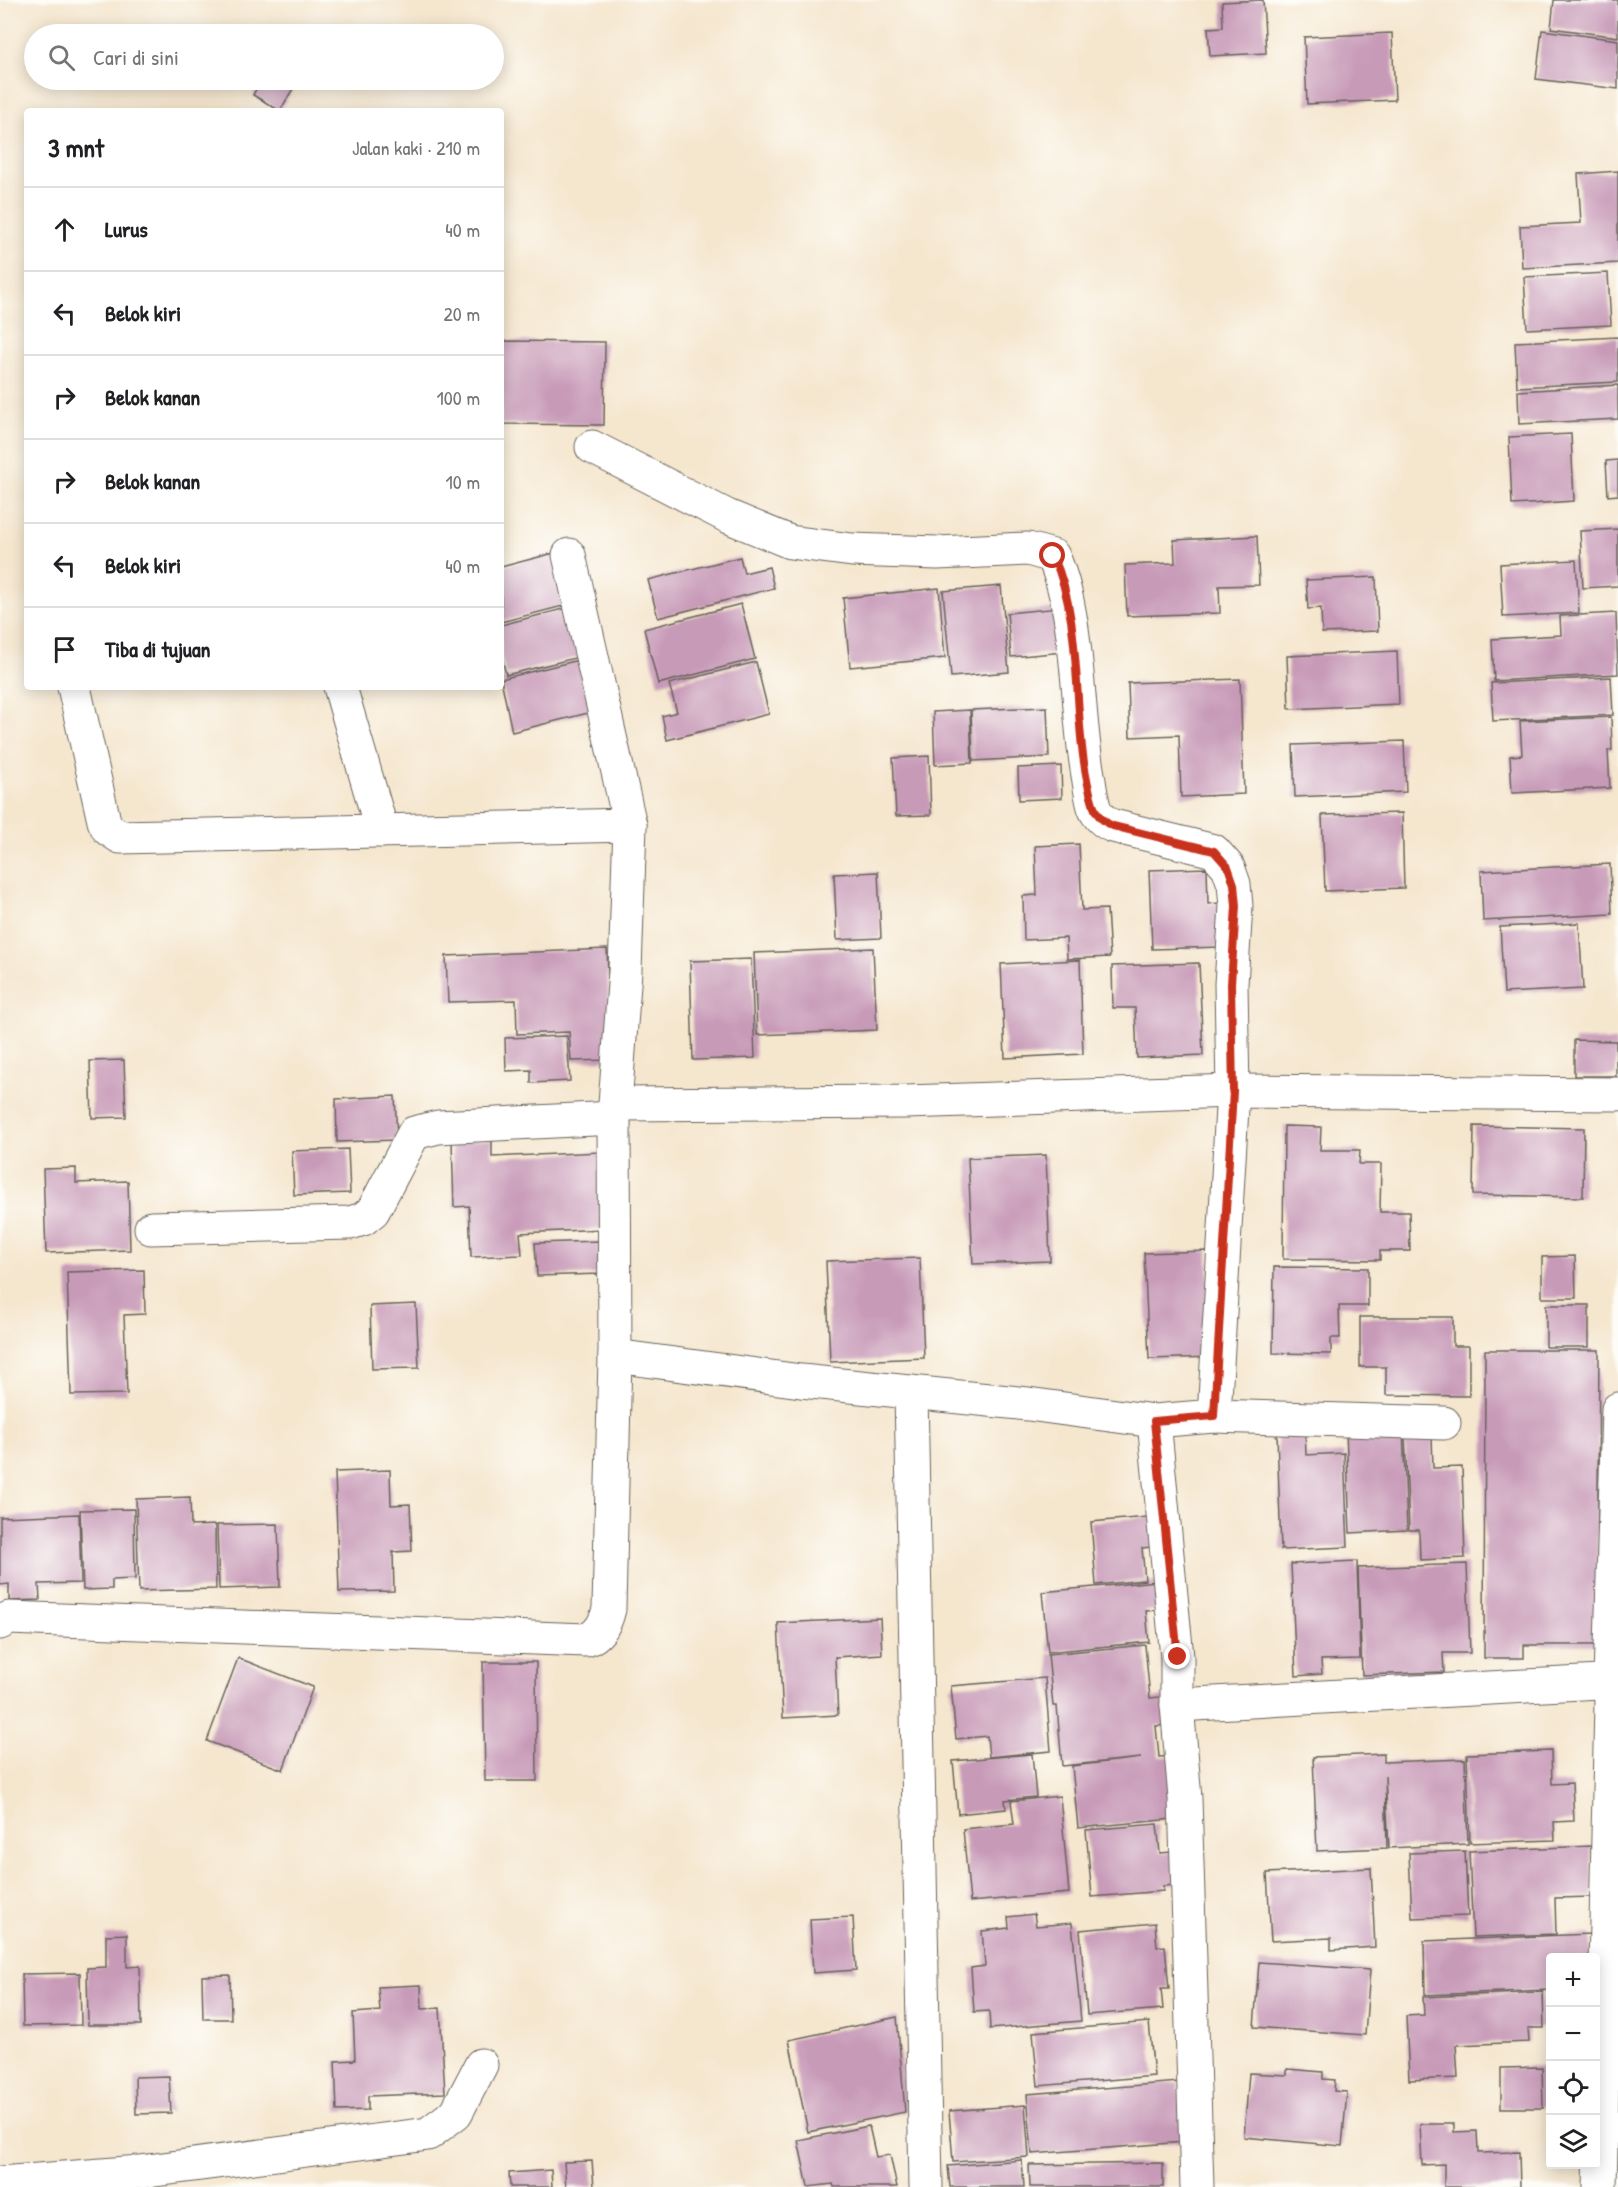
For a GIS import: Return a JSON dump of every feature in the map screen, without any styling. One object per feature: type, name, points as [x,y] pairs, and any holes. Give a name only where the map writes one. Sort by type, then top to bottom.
[{"type":"street","points":[[592,447],[727,516],[790,542],[852,550],[938,553],[1028,549],[1053,556],[1059,569],[1069,615],[1083,749],[1094,809],[1106,823],[1113,826],[1214,851],[1228,867],[1231,875],[1236,906],[1231,984],[1233,1091],[1214,1416]]},
{"type":"street","points":[[0,1623],[9,1618],[591,1638],[606,1622],[609,1609],[615,1356],[615,1111],[625,971],[630,825],[569,555]]},
{"type":"street","points":[[75,690],[104,822],[108,829],[120,837],[630,825]]},
{"type":"street","points":[[341,690],[382,831]]},
{"type":"street","points":[[151,1228],[350,1223],[363,1219],[373,1211],[414,1133],[438,1127],[615,1111],[1233,1091],[1618,1094]]},
{"type":"street","points":[[615,1356],[801,1382],[911,1392],[1154,1421],[1214,1416],[1444,1424]]},
{"type":"street","points":[[911,1392],[926,2187]]},
{"type":"street","points":[[1600,2187],[1613,1856],[1618,1409]]},
{"type":"street","points":[[1154,1421],[1178,1657],[1177,1704],[1185,1798],[1197,2187]]},
{"type":"street","points":[[1177,1704],[1614,1681]]},
{"type":"street","points":[[0,2183],[140,2172],[428,2134],[456,2113],[482,2065]]},
{"type":"building","points":[[1263,0],[1266,53],[1210,56],[1208,28],[1223,27],[1222,2]]},
{"type":"building","points":[[1554,0],[1618,0],[1618,37],[1551,28]]},
{"type":"building","points":[[1542,30],[1618,40],[1618,89],[1536,79]]},
{"type":"building","points":[[1392,33],[1395,100],[1307,104],[1304,37]]},
{"type":"building","points":[[256,90],[292,90],[282,108],[275,108],[253,95]]},
{"type":"building","points":[[1618,171],[1618,263],[1522,268],[1520,226],[1581,223],[1578,174]]},
{"type":"building","points":[[1608,273],[1611,325],[1527,329],[1524,277]]},
{"type":"building","points":[[1618,337],[1618,382],[1517,387],[1515,342]]},
{"type":"building","points":[[504,341],[605,342],[604,425],[504,424]]},
{"type":"building","points":[[1618,385],[1618,419],[1519,424],[1518,391]]},
{"type":"building","points":[[1571,434],[1574,501],[1512,505],[1509,437]]},
{"type":"building","points":[[1618,460],[1618,495],[1608,496],[1606,461]]},
{"type":"building","points":[[1618,529],[1618,586],[1583,588],[1580,531]]},
{"type":"building","points":[[1257,536],[1259,585],[1219,586],[1220,613],[1127,616],[1125,565],[1175,563],[1174,540]]},
{"type":"building","points":[[554,553],[567,605],[504,621],[504,566]]},
{"type":"building","points":[[740,557],[744,573],[769,567],[774,588],[658,618],[648,580]]},
{"type":"building","points":[[1576,560],[1579,613],[1503,617],[1500,564]]},
{"type":"building","points":[[1376,577],[1378,631],[1322,633],[1321,608],[1308,609],[1306,580]]},
{"type":"building","points":[[1001,586],[1009,672],[951,677],[943,591]]},
{"type":"building","points":[[939,588],[945,658],[850,667],[843,598]]},
{"type":"building","points":[[741,604],[755,659],[658,684],[644,629]]},
{"type":"building","points":[[567,608],[579,657],[506,675],[504,624]]},
{"type":"building","points":[[1060,608],[1063,652],[1011,657],[1007,613]]},
{"type":"building","points":[[1616,613],[1618,674],[1494,681],[1492,639],[1561,635],[1560,616]]},
{"type":"building","points":[[1397,651],[1399,704],[1289,709],[1287,656]]},
{"type":"building","points":[[587,658],[600,710],[512,732],[503,690],[504,678]]},
{"type":"building","points":[[756,662],[769,714],[667,740],[662,716],[677,712],[669,684]]},
{"type":"building","points":[[1611,677],[1613,715],[1493,721],[1491,683]]},
{"type":"building","points":[[1240,679],[1244,794],[1181,797],[1179,735],[1130,737],[1128,683]]},
{"type":"building","points":[[1047,707],[1049,757],[973,761],[971,710]]},
{"type":"building","points":[[970,710],[972,763],[935,765],[933,712]]},
{"type":"building","points":[[1611,717],[1612,750],[1608,750],[1610,788],[1512,793],[1510,756],[1522,755],[1520,721]]},
{"type":"building","points":[[1404,741],[1406,792],[1295,797],[1293,745]]},
{"type":"building","points":[[929,756],[931,815],[896,816],[893,758]]},
{"type":"building","points":[[1061,766],[1062,798],[1019,800],[1018,768]]},
{"type":"building","points":[[1402,813],[1404,888],[1325,891],[1322,815]]},
{"type":"building","points":[[1079,844],[1082,910],[1107,909],[1110,957],[1067,959],[1066,938],[1024,940],[1023,896],[1037,895],[1035,846]]},
{"type":"building","points":[[1610,864],[1612,914],[1483,921],[1481,871]]},
{"type":"building","points":[[1207,868],[1208,904],[1220,903],[1222,947],[1152,949],[1149,870]]},
{"type":"building","points":[[878,872],[881,938],[837,940],[834,874]]},
{"type":"building","points":[[1579,923],[1583,989],[1504,993],[1500,927]]},
{"type":"building","points":[[873,948],[877,1030],[757,1035],[754,953]]},
{"type":"building","points":[[607,949],[611,1060],[571,1061],[569,1032],[517,1034],[516,1000],[448,1002],[446,956]]},
{"type":"building","points":[[751,959],[755,1058],[693,1060],[690,961]]},
{"type":"building","points":[[1080,960],[1083,1054],[1005,1058],[1001,964]]},
{"type":"building","points":[[1199,963],[1203,1055],[1137,1058],[1135,1008],[1113,1008],[1112,966]]},
{"type":"building","points":[[567,1036],[570,1081],[531,1083],[531,1070],[506,1071],[505,1038]]},
{"type":"building","points":[[1574,1040],[1616,1041],[1616,1076],[1574,1076]]},
{"type":"building","points":[[124,1060],[126,1117],[92,1118],[90,1061]]},
{"type":"building","points":[[395,1096],[397,1140],[337,1142],[336,1099]]},
{"type":"building","points":[[1284,1126],[1321,1127],[1320,1150],[1360,1150],[1359,1164],[1381,1164],[1380,1212],[1409,1212],[1410,1251],[1380,1251],[1380,1260],[1283,1259]]},
{"type":"building","points":[[1474,1126],[1584,1128],[1583,1197],[1473,1195]]},
{"type":"building","points":[[492,1140],[492,1157],[601,1152],[604,1229],[520,1233],[522,1255],[471,1257],[469,1206],[454,1207],[452,1141]]},
{"type":"building","points":[[348,1149],[350,1193],[294,1195],[292,1151]]},
{"type":"building","points":[[1046,1155],[1050,1261],[973,1264],[968,1158]]},
{"type":"building","points":[[76,1168],[76,1183],[128,1181],[130,1250],[46,1253],[43,1169]]},
{"type":"building","points":[[599,1241],[600,1274],[537,1276],[535,1243]]},
{"type":"building","points":[[1208,1251],[1212,1357],[1149,1359],[1144,1253]]},
{"type":"building","points":[[1575,1256],[1576,1298],[1542,1298],[1542,1257]]},
{"type":"building","points":[[920,1258],[924,1358],[830,1362],[826,1261]]},
{"type":"building","points":[[1274,1267],[1368,1268],[1368,1306],[1339,1306],[1340,1338],[1331,1338],[1331,1354],[1273,1353]]},
{"type":"building","points":[[144,1270],[145,1314],[124,1315],[127,1394],[71,1395],[67,1272]]},
{"type":"building","points":[[416,1304],[419,1368],[372,1369],[370,1306]]},
{"type":"building","points":[[1546,1305],[1589,1305],[1589,1347],[1546,1347]]},
{"type":"building","points":[[1360,1317],[1453,1317],[1453,1346],[1469,1346],[1469,1396],[1386,1395],[1386,1367],[1360,1367]]},
{"type":"building","points":[[1485,1350],[1599,1350],[1597,1645],[1524,1645],[1524,1658],[1484,1658]]},
{"type":"building","points":[[1403,1428],[1407,1530],[1350,1533],[1346,1430]]},
{"type":"building","points":[[1305,1432],[1306,1455],[1344,1453],[1348,1547],[1281,1550],[1277,1434]]},
{"type":"building","points":[[1432,1435],[1433,1468],[1462,1467],[1465,1558],[1420,1560],[1419,1530],[1409,1530],[1405,1436]]},
{"type":"building","points":[[390,1470],[391,1505],[410,1504],[412,1551],[393,1552],[394,1591],[339,1592],[335,1472]]},
{"type":"building","points":[[190,1497],[191,1526],[215,1525],[216,1589],[139,1591],[136,1499]]},
{"type":"building","points":[[134,1509],[135,1579],[112,1580],[112,1589],[83,1590],[80,1510]]},
{"type":"building","points":[[79,1514],[81,1583],[39,1584],[40,1600],[9,1601],[9,1584],[0,1585],[0,1517]]},
{"type":"building","points":[[1159,1516],[1161,1546],[1142,1548],[1145,1580],[1096,1585],[1091,1522]]},
{"type":"building","points":[[278,1524],[280,1587],[219,1589],[217,1525]]},
{"type":"building","points":[[1357,1561],[1360,1659],[1321,1660],[1322,1674],[1296,1676],[1291,1564]]},
{"type":"building","points":[[1467,1564],[1470,1653],[1443,1653],[1444,1672],[1362,1675],[1358,1568]]},
{"type":"building","points":[[1167,1580],[1170,1609],[1146,1611],[1149,1642],[1048,1652],[1042,1592]]},
{"type":"building","points":[[880,1618],[882,1654],[835,1657],[838,1715],[783,1718],[778,1623]]},
{"type":"building","points":[[1145,1645],[1150,1698],[1171,1696],[1174,1725],[1156,1726],[1159,1757],[1178,1756],[1184,1818],[1078,1828],[1072,1766],[1141,1758],[1062,1766],[1057,1706],[1053,1706],[1048,1654]]},
{"type":"building","points":[[238,1658],[313,1687],[283,1770],[207,1741]]},
{"type":"building","points":[[483,1662],[536,1662],[537,1781],[485,1781]]},
{"type":"building","points":[[1045,1678],[1051,1751],[989,1757],[987,1736],[956,1739],[951,1686]]},
{"type":"building","points":[[1551,1751],[1552,1784],[1572,1783],[1574,1821],[1554,1822],[1555,1840],[1470,1843],[1467,1754]]},
{"type":"building","points":[[1032,1754],[1036,1797],[1005,1800],[1006,1809],[958,1814],[953,1761]]},
{"type":"building","points":[[1384,1754],[1384,1762],[1465,1759],[1468,1844],[1389,1848],[1385,1776],[1387,1848],[1317,1851],[1313,1757]]},
{"type":"building","points":[[1060,1796],[1069,1893],[970,1902],[963,1829],[1014,1824],[1011,1801]]},
{"type":"building","points":[[1157,1824],[1160,1853],[1184,1851],[1187,1884],[1163,1886],[1163,1891],[1092,1897],[1086,1830]]},
{"type":"building","points":[[1591,1846],[1592,1897],[1555,1898],[1556,1934],[1473,1937],[1469,1851]]},
{"type":"building","points":[[1465,1851],[1468,1916],[1412,1918],[1409,1853]]},
{"type":"building","points":[[1371,1868],[1375,1947],[1331,1950],[1331,1938],[1271,1941],[1267,1873]]},
{"type":"building","points":[[1034,1914],[1036,1926],[1072,1923],[1081,2021],[990,2029],[989,2011],[974,2012],[971,1968],[985,1966],[982,1931],[1009,1928],[1008,1917]]},
{"type":"building","points":[[853,1917],[856,1970],[813,1973],[810,1919]]},
{"type":"building","points":[[1155,1923],[1157,1947],[1165,1946],[1169,1989],[1161,1989],[1163,2009],[1087,2015],[1080,1930]]},
{"type":"building","points":[[127,1934],[127,1967],[140,1966],[141,2025],[88,2025],[87,1968],[106,1967],[106,1935]]},
{"type":"building","points":[[1591,1934],[1591,1953],[1546,1953],[1546,1990],[1425,1995],[1424,1941]]},
{"type":"building","points":[[1259,1962],[1370,1970],[1365,2035],[1254,2027]]},
{"type":"building","points":[[80,1973],[81,2025],[23,2026],[22,1974]]},
{"type":"building","points":[[230,1975],[231,2019],[203,2019],[202,1976]]},
{"type":"building","points":[[421,1985],[422,2009],[440,2008],[445,2093],[368,2096],[368,2110],[337,2111],[335,2061],[355,2060],[353,2013],[380,2011],[378,1987]]},
{"type":"building","points":[[1543,1992],[1544,2028],[1528,2028],[1529,2042],[1456,2045],[1458,2078],[1409,2080],[1406,2016],[1424,2015],[1423,1997]]},
{"type":"building","points":[[897,2017],[905,2112],[808,2132],[789,2040]]},
{"type":"building","points":[[1149,2022],[1154,2076],[1038,2086],[1033,2032]]},
{"type":"building","points":[[1542,2067],[1543,2108],[1501,2108],[1501,2068]]},
{"type":"building","points":[[1287,2069],[1323,2072],[1323,2079],[1335,2080],[1334,2091],[1347,2092],[1342,2146],[1244,2137],[1249,2073],[1287,2075]]},
{"type":"building","points":[[169,2076],[171,2113],[136,2114],[135,2077]]},
{"type":"building","points":[[1179,2082],[1184,2142],[1032,2154],[1027,2094]]},
{"type":"building","points":[[1025,2105],[1029,2157],[953,2162],[949,2111]]},
{"type":"building","points":[[1420,2124],[1454,2124],[1454,2132],[1477,2131],[1478,2153],[1519,2152],[1520,2187],[1444,2187],[1444,2164],[1422,2165]]},
{"type":"building","points":[[869,2126],[876,2157],[890,2155],[897,2187],[834,2187],[833,2184],[808,2187],[798,2140]]},
{"type":"building","points":[[1022,2160],[1024,2187],[950,2187],[948,2166]]},
{"type":"building","points":[[592,2161],[594,2187],[566,2187],[564,2162]]},
{"type":"building","points":[[1163,2163],[1163,2187],[1030,2187],[1029,2165]]},
{"type":"building","points":[[551,2170],[552,2187],[510,2187],[509,2173]]},
{"type":"route","points":[[1053,556],[1059,569],[1069,615],[1083,749],[1094,809],[1106,823],[1113,826],[1214,851],[1228,867],[1234,884],[1236,906],[1231,984],[1233,1091],[1214,1416],[1154,1421],[1178,1657]]}]
